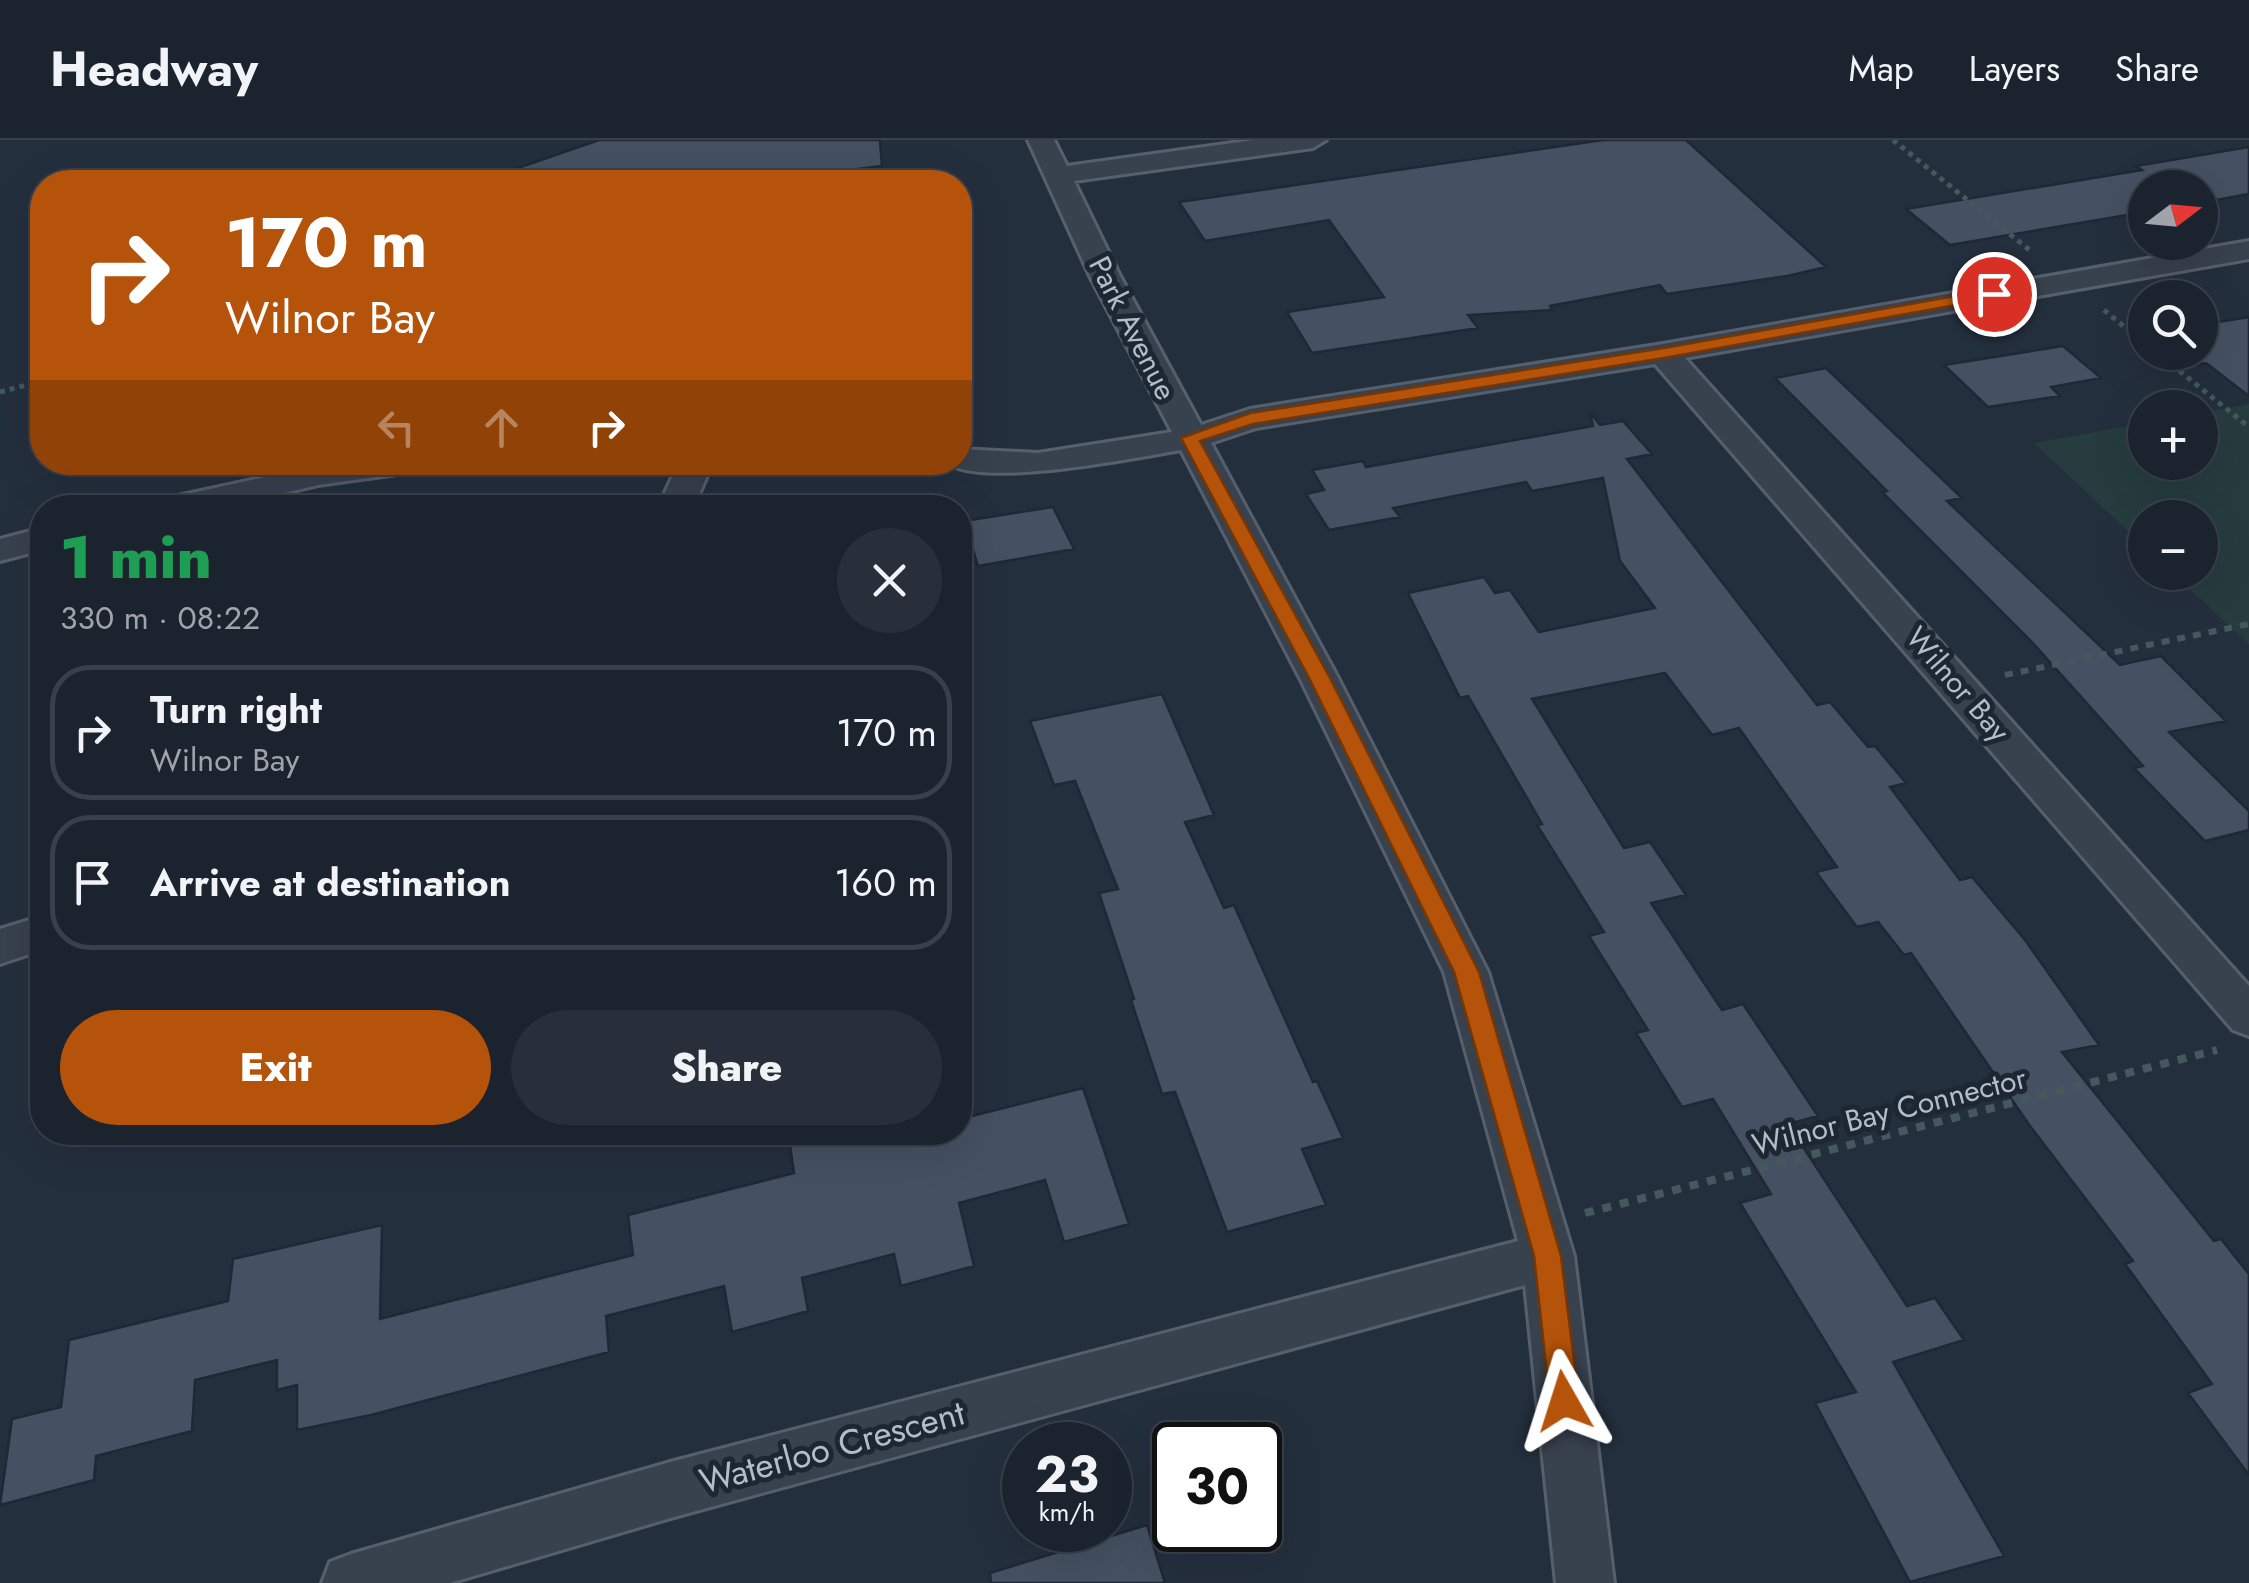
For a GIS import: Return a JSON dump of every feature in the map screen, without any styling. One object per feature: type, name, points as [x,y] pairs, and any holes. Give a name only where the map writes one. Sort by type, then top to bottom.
[{"type":"street","points":[[1049,158],[1312,140]]},
{"type":"street","name":"Park Avenue","points":[[1049,158],[1190,438],[1319,678],[1466,972],[1544,1240],[1585,1583]]},
{"type":"street","points":[[972,460],[1038,463],[1190,438],[1250,419],[1664,353],[2249,250]]},
{"type":"street","name":"Wilnor Bay","points":[[1664,353],[1959,685],[2239,1032]]},
{"type":"street","points":[[232,495],[325,475]]},
{"type":"street","points":[[0,550],[30,541]]},
{"type":"street","points":[[0,946],[30,937]]},
{"type":"street","name":"Waterloo Crescent","points":[[351,1583],[1544,1240]]},
{"type":"path","points":[[1893,140],[2068,280]]},
{"type":"path","points":[[2177,370],[2249,427]]},
{"type":"path","points":[[0,392],[30,384]]},
{"type":"path","points":[[1959,685],[2249,624]]},
{"type":"path","name":"Wilnor Bay Connector","points":[[1544,1240],[2239,1032]]},
{"type":"green space","points":[[2249,404],[2249,644],[2190,590],[2218,590],[2218,500],[2128,500],[2128,531],[2034,443],[2128,426],[2128,480],[2218,480],[2218,410]]},
{"type":"building","points":[[599,140],[880,140],[882,166],[850,170],[512,170]]},
{"type":"building","points":[[1603,140],[1686,140],[1826,267],[1667,294],[1660,285],[1550,306],[1552,310],[1468,315],[1478,328],[1312,353],[1287,312],[1384,297],[1329,220],[1205,241],[1179,202]]},
{"type":"building","points":[[2249,147],[2249,194],[2218,200],[2218,170],[2142,170],[2136,166]]},
{"type":"building","points":[[2128,172],[2128,215],[1950,245],[1906,209]]},
{"type":"building","points":[[2249,317],[2249,396],[2215,370],[2218,322]]},
{"type":"building","points":[[2063,346],[2101,378],[2051,387],[2060,396],[1988,407],[1944,365]]},
{"type":"building","points":[[1826,368],[1962,498],[1947,501],[2120,665],[2161,656],[2226,721],[2169,732],[2249,811],[2249,830],[2205,841],[2134,768],[2143,766],[2030,640],[1775,378]]},
{"type":"building","points":[[1590,412],[1600,425],[1623,421],[1652,454],[1627,459],[1817,705],[1830,702],[1868,747],[1875,746],[1906,783],[1890,787],[1960,880],[1972,877],[2025,940],[2099,1045],[2062,1052],[2214,1241],[2221,1239],[2249,1274],[2249,1475],[2188,1393],[2212,1384],[2125,1264],[2133,1261],[2030,1126],[1911,953],[1904,955],[1878,922],[1857,927],[1816,872],[1837,867],[1739,728],[1712,735],[1665,673],[1532,699],[1624,848],[1650,842],[1686,895],[1651,903],[1722,1010],[1743,1004],[1818,1116],[1788,1124],[1907,1306],[1935,1298],[1964,1340],[1893,1362],[2004,1556],[1910,1582],[1815,1403],[1856,1392],[1740,1203],[1771,1194],[1713,1099],[1682,1107],[1636,1033],[1648,1030],[1589,936],[1604,932],[1537,825],[1542,824],[1468,696],[1460,698],[1408,593],[1484,577],[1495,593],[1510,590],[1539,632],[1655,608],[1620,561],[1603,478],[1532,491],[1526,482],[1393,508],[1400,517],[1329,530],[1306,494],[1324,490],[1312,470],[1363,461],[1366,467],[1593,426]]},
{"type":"building","points":[[1053,507],[1074,549],[978,566],[972,547],[972,520]]},
{"type":"building","points":[[1162,694],[1214,815],[1185,822],[1224,908],[1234,905],[1313,1082],[1317,1081],[1343,1138],[1302,1149],[1326,1205],[1227,1232],[1175,1092],[1162,1094],[1131,1000],[1134,999],[1099,893],[1118,889],[1075,781],[1054,785],[1030,721]]},
{"type":"building","points":[[1083,1088],[1129,1224],[1064,1242],[1045,1180],[959,1203],[974,1266],[901,1286],[894,1254],[802,1278],[808,1311],[732,1332],[724,1286],[606,1316],[609,1352],[371,1415],[297,1430],[297,1385],[277,1390],[277,1360],[195,1380],[192,1431],[96,1456],[94,1480],[0,1505],[12,1419],[61,1407],[69,1340],[228,1301],[233,1259],[382,1225],[380,1319],[633,1255],[628,1215],[794,1173],[790,1145],[972,1145],[972,1116]]},
{"type":"building","points":[[1147,1525],[1152,1552],[1155,1552],[1165,1583],[991,1583],[990,1573],[1059,1552],[1132,1552],[1132,1530]]},
{"type":"route","points":[[1564,1401],[1548,1256],[1466,972],[1319,678],[1190,438],[1250,419],[1664,353],[1994,294]]}]
